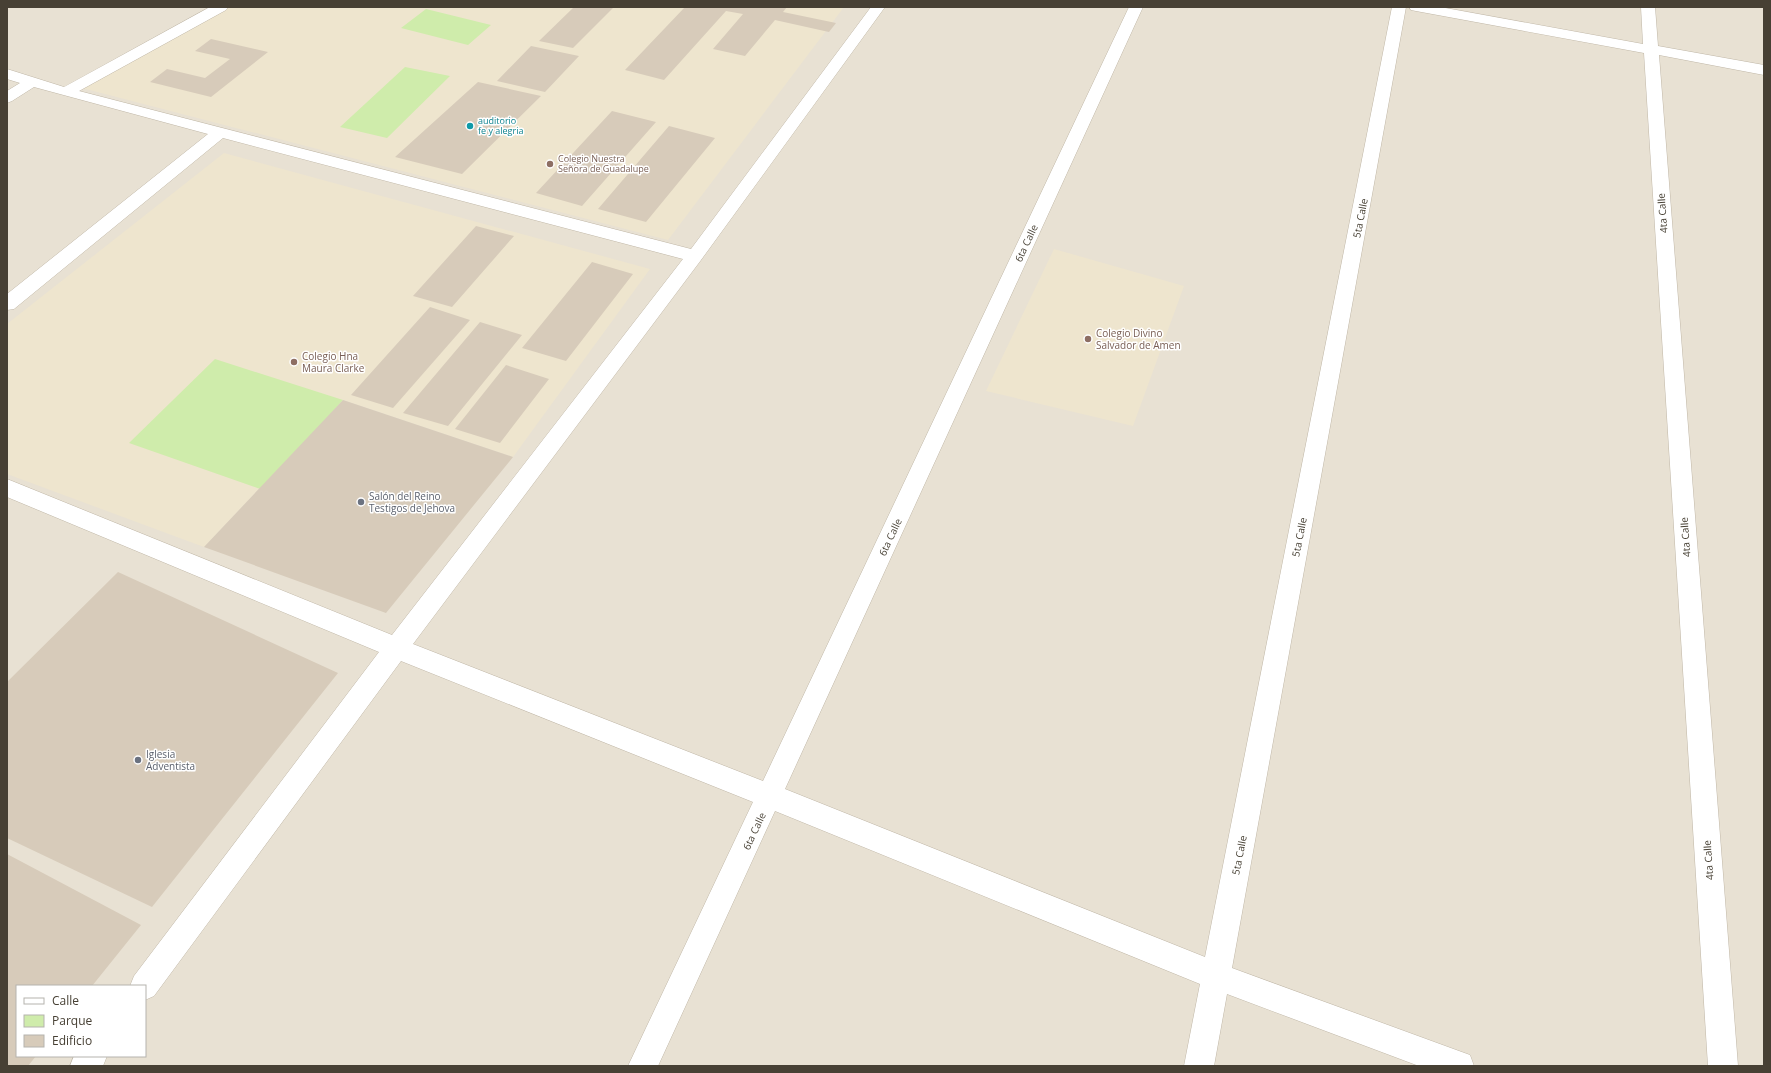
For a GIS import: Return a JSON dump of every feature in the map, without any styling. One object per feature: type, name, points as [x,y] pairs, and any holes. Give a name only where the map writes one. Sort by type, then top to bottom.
[{"type":"street","points":[[65,92],[221,7]]},
{"type":"street","points":[[145,985],[396,648],[695,256],[878,7]]},
{"type":"street","name":"6ta Calle","points":[[644,1066],[1136,7]]},
{"type":"street","name":"5ta Calle","points":[[1199,1066],[1399,7]]},
{"type":"street","points":[[1416,7],[1764,70]]},
{"type":"street","name":"4ta Calle","points":[[1648,7],[1723,1066]]},
{"type":"street","points":[[7,74],[65,92],[695,256]]},
{"type":"street","points":[[7,98],[32,82]]},
{"type":"street","points":[[7,304],[221,132]]},
{"type":"street","points":[[7,488],[396,648],[770,796],[1216,976],[1459,1066]]},
{"type":"street","points":[[85,1066],[91,1057]]},
{"type":"shaded area","points":[[7,7],[1764,7],[1764,1066],[7,1066]]},
{"type":"shaded area","name":"Colegio Nuestra Señora de Guadalupe","points":[[222,7],[844,7],[668,240],[82,88]]},
{"type":"shaded area","name":"Colegio Hna Maura Clarke","points":[[224,153],[650,269],[513,457],[343,400],[204,547],[7,474],[7,324]]},
{"type":"shaded area","name":"Colegio Divino Salvador de Amen","points":[[1054,249],[1184,286],[1133,426],[986,391]]},
{"type":"green space","points":[[426,9],[491,25],[468,45],[401,28]]},
{"type":"green space","points":[[405,67],[450,76],[387,138],[340,127]]},
{"type":"green space","points":[[215,359],[343,400],[263,490],[129,443]]},
{"type":"building","points":[[574,7],[614,7],[573,48],[539,41]]},
{"type":"building","points":[[685,7],[787,7],[783,12],[836,23],[829,32],[775,20],[745,56],[713,49],[743,14],[726,11],[664,80],[625,70]]},
{"type":"building","points":[[211,39],[268,52],[211,97],[150,82],[167,69],[205,78],[230,59],[195,51]]},
{"type":"building","points":[[531,46],[579,56],[545,92],[497,81]]},
{"type":"building","name":"auditorio fe y alegria","points":[[478,82],[541,96],[462,174],[395,157]]},
{"type":"building","points":[[612,111],[656,122],[582,206],[536,193]]},
{"type":"building","points":[[669,126],[715,138],[646,222],[598,209]]},
{"type":"building","points":[[476,226],[514,236],[452,307],[413,296]]},
{"type":"building","points":[[592,262],[633,274],[566,361],[522,348]]},
{"type":"building","points":[[430,307],[470,320],[393,408],[351,395]]},
{"type":"building","points":[[480,322],[522,335],[448,426],[403,413]]},
{"type":"building","points":[[506,365],[549,379],[500,443],[455,429]]},
{"type":"building","name":"Salón del Reino Testigos de Jehova","points":[[343,400],[513,457],[386,613],[204,547]]},
{"type":"building","name":"Iglesia Adventista","points":[[118,572],[338,673],[152,907],[7,838],[7,682]]},
{"type":"building","points":[[7,854],[141,925],[93,985],[16,985],[16,1057],[35,1057],[28,1066],[7,1066]]},
{"type":"place","name":"auditorio fe y alegria","points":[[470,126]]},
{"type":"place","name":"Colegio Nuestra Señora de Guadalupe","points":[[550,164]]},
{"type":"place","name":"Colegio Divino Salvador de Amen","points":[[1088,339]]},
{"type":"place","name":"Colegio Hna Maura Clarke","points":[[294,362]]},
{"type":"place","name":"Salón del Reino Testigos de Jehova","points":[[361,502]]},
{"type":"place","name":"Iglesia Adventista","points":[[138,760]]}]
